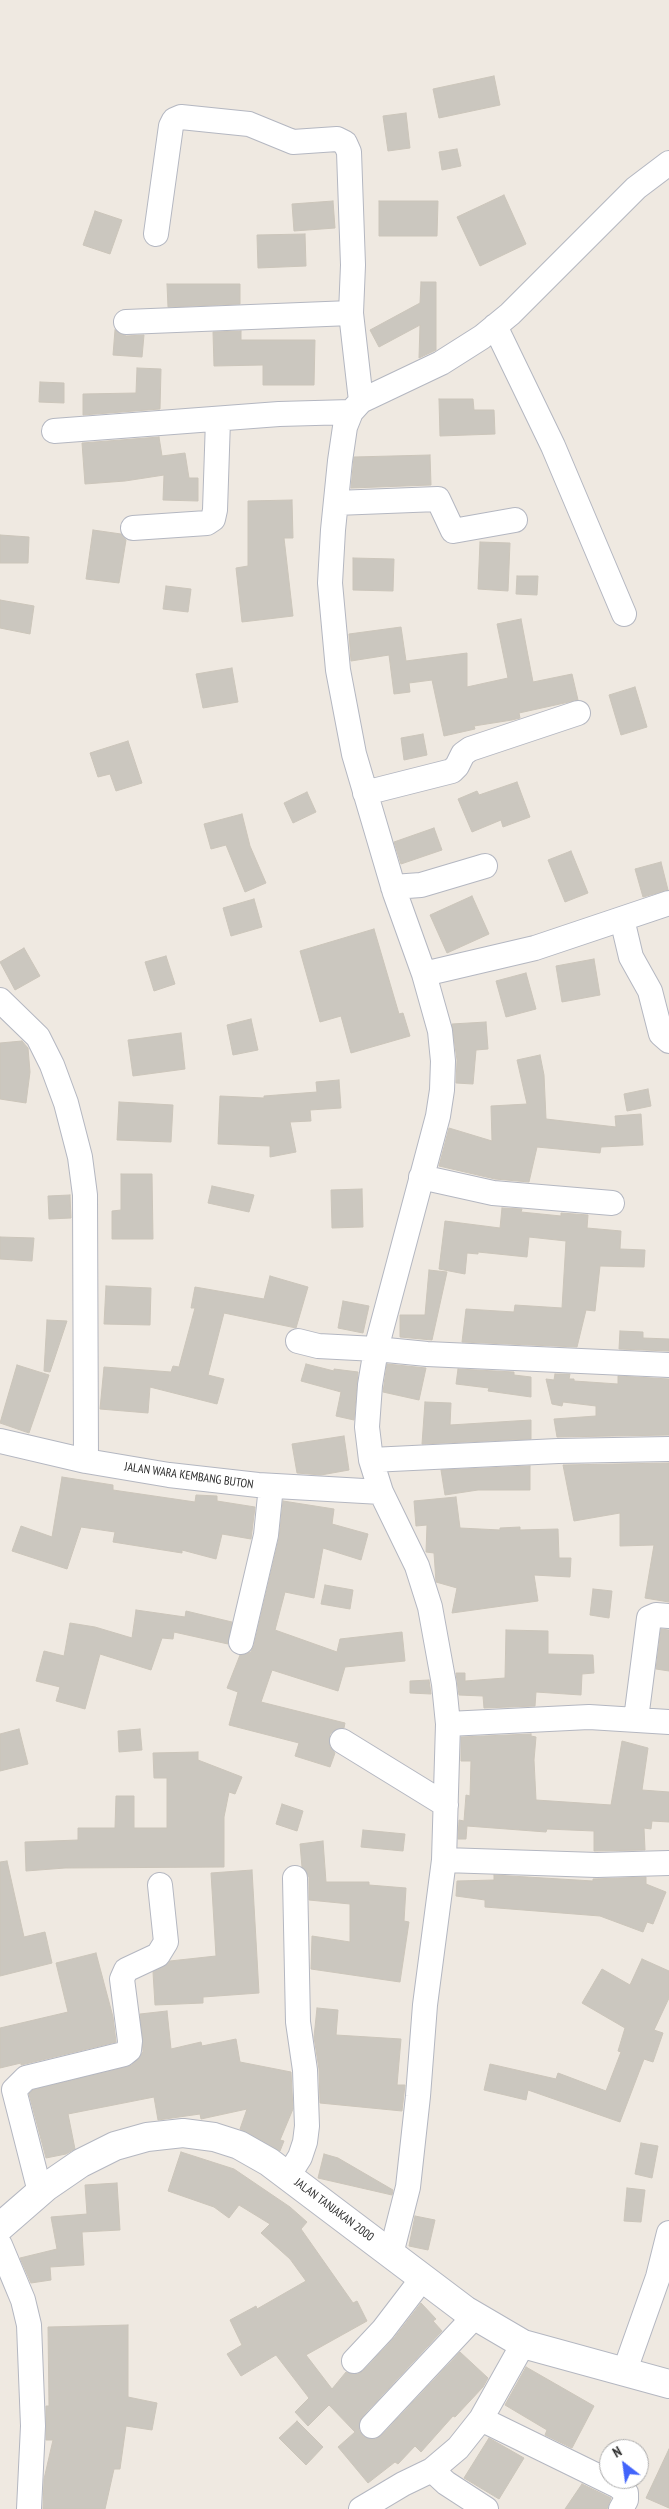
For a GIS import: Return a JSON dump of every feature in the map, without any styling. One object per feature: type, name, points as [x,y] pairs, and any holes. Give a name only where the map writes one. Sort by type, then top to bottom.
[{"type":"street","points":[[156,234],[171,126],[174,120],[181,117],[249,124],[293,142],[337,139],[345,142],[349,152],[353,265],[351,313],[356,407],[345,427],[336,503],[330,583],[334,628],[346,716],[365,793],[394,887],[424,974],[440,1031],[443,1071],[438,1116],[376,1348],[370,1386],[367,1427],[371,1460],[381,1492],[417,1566],[430,1607],[444,1684],[448,1724],[444,1860],[425,2005],[408,2187],[391,2254]]},
{"type":"street","points":[[54,431],[218,420],[356,407],[441,363],[495,326],[636,188],[669,163]]},
{"type":"street","points":[[126,322],[351,313]]},
{"type":"street","points":[[495,326],[553,446],[624,614]]},
{"type":"street","points":[[133,528],[207,523],[213,519],[215,510],[218,420]]},
{"type":"street","points":[[336,503],[438,500],[453,530],[515,520]]},
{"type":"street","points":[[365,793],[452,771],[463,754],[470,749],[578,713]]},
{"type":"street","points":[[394,887],[420,884],[485,866]]},
{"type":"street","points":[[424,974],[535,948],[669,903]]},
{"type":"street","points":[[622,919],[631,957],[650,991],[660,1034],[669,1041]]},
{"type":"street","points":[[0,1000],[11,1021],[38,1037],[52,1065],[66,1103],[82,1166],[86,1231],[86,1461]]},
{"type":"street","points":[[422,1177],[493,1192],[612,1203]]},
{"type":"street","points":[[298,1341],[318,1346],[376,1348],[512,1359],[669,1365]]},
{"type":"street","name":"JALAN WARA KEMBANG BUTON","points":[[0,1441],[86,1461],[169,1475],[271,1486],[381,1492]]},
{"type":"street","points":[[371,1460],[558,1450],[669,1449]]},
{"type":"street","points":[[241,1642],[266,1535],[271,1486]]},
{"type":"street","points":[[636,1719],[649,1618],[656,1615],[669,1616]]},
{"type":"street","points":[[448,1724],[589,1717],[669,1722]]},
{"type":"street","points":[[342,1741],[446,1805]]},
{"type":"street","points":[[444,1860],[587,1864],[669,1863]]},
{"type":"street","points":[[288,2176],[300,2157],[308,2126],[305,2070],[298,2022],[295,1878]]},
{"type":"street","points":[[40,2192],[14,2090],[26,2078],[124,2054],[129,2050],[130,2041],[122,1979],[126,1970],[158,1955],[166,1942],[160,1885]]},
{"type":"street","name":"JALAN TANJAKAN 2000","points":[[0,2227],[40,2192],[81,2163],[115,2146],[147,2137],[183,2133],[214,2137],[239,2145],[288,2176],[475,2316],[523,2344],[669,2384]]},
{"type":"street","points":[[624,2373],[658,2277],[669,2233]]},
{"type":"street","points":[[0,2245],[23,2300],[29,2325],[33,2426],[29,2509]]},
{"type":"street","points":[[354,2361],[383,2330],[422,2278]]},
{"type":"street","points":[[372,2426],[475,2316]]},
{"type":"street","points":[[361,2509],[403,2484],[432,2470],[458,2448],[481,2418],[523,2344]]},
{"type":"street","points":[[481,2418],[618,2486],[626,2493],[626,2500],[621,2509]]},
{"type":"street","points":[[432,2470],[452,2488],[486,2509]]},
{"type":"building","points":[[494,76],[500,105],[439,118],[433,89]]},
{"type":"building","points":[[406,113],[410,148],[388,151],[383,116]]},
{"type":"building","points":[[457,149],[461,166],[442,170],[439,152]]},
{"type":"building","points":[[504,195],[526,244],[480,266],[457,217]]},
{"type":"building","points":[[333,201],[335,228],[294,231],[292,204]]},
{"type":"building","points":[[379,201],[438,201],[437,236],[379,236]]},
{"type":"building","points":[[95,211],[122,220],[110,254],[83,245]]},
{"type":"building","points":[[305,234],[306,266],[258,268],[257,235]]},
{"type":"building","points":[[421,282],[436,282],[436,350],[419,358],[420,325],[379,347],[370,330],[420,303]]},
{"type":"building","points":[[167,284],[240,284],[240,304],[168,307]]},
{"type":"building","points":[[115,330],[126,336],[144,335],[142,357],[113,355]]},
{"type":"building","points":[[241,331],[241,340],[315,340],[314,385],[263,385],[263,365],[214,366],[213,332]]},
{"type":"building","points":[[137,368],[161,369],[160,409],[83,415],[83,394],[136,393]]},
{"type":"building","points":[[40,382],[64,383],[64,403],[39,402]]},
{"type":"building","points":[[439,399],[473,399],[474,410],[494,410],[495,434],[440,436]]},
{"type":"building","points":[[159,437],[162,456],[185,453],[189,478],[198,478],[198,501],[163,500],[164,475],[125,481],[85,484],[82,443]]},
{"type":"building","points":[[430,455],[431,485],[351,488],[354,457]]},
{"type":"building","points":[[292,500],[293,538],[284,538],[293,616],[242,622],[236,568],[248,566],[248,501]]},
{"type":"building","points":[[93,530],[121,534],[126,540],[119,583],[86,579]]},
{"type":"building","points":[[0,535],[29,537],[28,563],[0,563]]},
{"type":"building","points":[[480,542],[510,543],[508,591],[478,589]]},
{"type":"building","points":[[353,558],[394,559],[393,591],[353,590]]},
{"type":"building","points":[[517,576],[538,576],[537,595],[516,594]]},
{"type":"building","points":[[166,586],[191,589],[188,612],[163,609]]},
{"type":"building","points":[[0,600],[34,606],[30,634],[0,628]]},
{"type":"building","points":[[521,619],[533,682],[572,674],[578,700],[519,713],[520,718],[474,726],[475,729],[444,736],[432,680],[409,683],[410,692],[394,694],[389,655],[351,661],[349,634],[401,627],[406,661],[467,653],[467,687],[508,678],[497,624]]},
{"type":"building","points":[[232,668],[238,702],[203,708],[196,674]]},
{"type":"building","points":[[635,687],[647,727],[621,735],[609,695]]},
{"type":"building","points":[[423,734],[427,755],[404,760],[401,738]]},
{"type":"building","points":[[128,741],[142,783],[116,791],[110,774],[98,777],[90,753]]},
{"type":"building","points":[[517,782],[530,817],[503,827],[501,820],[472,832],[458,799],[477,791],[479,795]]},
{"type":"building","points":[[307,792],[316,812],[293,823],[284,803]]},
{"type":"building","points":[[242,814],[250,846],[266,883],[245,892],[226,845],[211,849],[204,824]]},
{"type":"building","points":[[434,828],[442,850],[401,864],[394,842]]},
{"type":"building","points":[[571,851],[588,893],[565,902],[548,860]]},
{"type":"building","points":[[661,862],[668,890],[643,897],[635,869]]},
{"type":"building","points":[[472,896],[489,934],[447,953],[430,915]]},
{"type":"building","points":[[254,899],[262,927],[231,936],[223,908]]},
{"type":"building","points":[[374,929],[399,1014],[403,1013],[410,1036],[351,1053],[341,1016],[320,1022],[300,951]]},
{"type":"building","points":[[24,948],[40,976],[15,990],[0,962]]},
{"type":"building","points":[[166,956],[175,984],[154,991],[145,962]]},
{"type":"building","points":[[594,959],[600,995],[562,1002],[556,966]]},
{"type":"building","points":[[526,973],[536,1009],[506,1017],[496,981]]},
{"type":"building","points":[[251,1019],[258,1050],[233,1055],[227,1025]]},
{"type":"building","points":[[486,1022],[488,1049],[476,1050],[473,1084],[456,1083],[457,1060],[452,1024]]},
{"type":"building","points":[[181,1033],[185,1069],[133,1076],[128,1040]]},
{"type":"building","points":[[22,1041],[28,1048],[30,1072],[26,1103],[0,1099],[0,1043]]},
{"type":"building","points":[[540,1055],[544,1075],[546,1119],[616,1127],[615,1116],[641,1114],[643,1145],[601,1147],[600,1153],[537,1147],[529,1182],[495,1179],[439,1166],[449,1128],[492,1141],[491,1106],[527,1104],[517,1060]]},
{"type":"building","points":[[339,1080],[341,1108],[310,1110],[311,1121],[290,1122],[296,1152],[270,1157],[270,1146],[218,1144],[220,1096],[264,1098],[264,1096],[317,1092],[316,1082]]},
{"type":"building","points":[[648,1089],[651,1106],[627,1111],[624,1094]]},
{"type":"building","points":[[119,1102],[173,1105],[171,1142],[117,1140]]},
{"type":"building","points":[[121,1174],[152,1174],[153,1239],[112,1239],[112,1211],[121,1210]]},
{"type":"building","points":[[212,1186],[254,1195],[249,1212],[208,1203]]},
{"type":"building","points":[[362,1189],[363,1227],[332,1228],[331,1190]]},
{"type":"building","points":[[70,1195],[71,1218],[49,1219],[48,1196]]},
{"type":"building","points":[[502,1208],[522,1209],[521,1212],[561,1216],[561,1213],[588,1215],[587,1228],[621,1231],[620,1249],[645,1250],[644,1267],[600,1266],[595,1311],[586,1310],[577,1347],[462,1342],[466,1309],[514,1312],[515,1305],[562,1308],[566,1241],[529,1237],[527,1257],[478,1252],[478,1254],[467,1253],[465,1274],[439,1269],[445,1221],[500,1228]]},
{"type":"building","points":[[0,1237],[34,1238],[32,1261],[0,1259]]},
{"type":"building","points":[[429,1270],[447,1272],[432,1340],[400,1337],[400,1315],[425,1315]]},
{"type":"building","points":[[270,1276],[308,1287],[296,1328],[224,1313],[208,1375],[224,1379],[217,1404],[150,1387],[148,1413],[100,1409],[104,1367],[171,1372],[173,1366],[179,1367],[195,1308],[191,1308],[195,1287],[264,1299]]},
{"type":"building","points":[[106,1286],[151,1288],[150,1325],[104,1324]]},
{"type":"building","points":[[343,1301],[369,1306],[363,1333],[338,1328]]},
{"type":"building","points":[[47,1320],[67,1321],[50,1372],[44,1371]]},
{"type":"building","points":[[620,1331],[643,1332],[643,1338],[669,1339],[669,1351],[619,1349]]},
{"type":"building","points":[[306,1364],[334,1371],[334,1369],[358,1372],[354,1420],[336,1416],[341,1392],[301,1381]]},
{"type":"building","points":[[387,1364],[426,1368],[419,1400],[383,1392]]},
{"type":"building","points":[[17,1365],[49,1375],[29,1433],[0,1423]]},
{"type":"building","points":[[458,1369],[514,1372],[514,1375],[531,1377],[531,1397],[488,1391],[489,1388],[456,1384]]},
{"type":"building","points":[[555,1374],[570,1374],[569,1379],[574,1379],[574,1381],[618,1384],[618,1376],[669,1379],[669,1435],[557,1437],[554,1419],[596,1416],[596,1406],[563,1402],[562,1406],[552,1404],[546,1379],[554,1380]]},
{"type":"building","points":[[425,1402],[451,1403],[450,1425],[531,1420],[531,1439],[422,1444]]},
{"type":"building","points":[[344,1436],[349,1470],[321,1475],[297,1473],[292,1444]]},
{"type":"building","points":[[669,1463],[669,1602],[645,1598],[654,1545],[620,1546],[620,1513],[574,1521],[563,1465]]},
{"type":"building","points":[[530,1466],[530,1490],[478,1490],[445,1495],[441,1470]]},
{"type":"building","points":[[62,1477],[113,1485],[113,1490],[195,1502],[196,1495],[217,1496],[217,1501],[255,1507],[251,1539],[222,1534],[216,1559],[182,1550],[182,1553],[113,1542],[115,1532],[81,1527],[67,1569],[12,1551],[21,1526],[52,1537]]},
{"type":"building","points":[[456,1497],[460,1528],[500,1530],[500,1528],[520,1527],[520,1530],[558,1529],[559,1558],[571,1558],[570,1577],[534,1575],[538,1601],[452,1613],[457,1588],[436,1582],[434,1553],[426,1552],[427,1525],[416,1526],[414,1501]]},
{"type":"building","points":[[283,1501],[334,1509],[332,1524],[368,1534],[361,1560],[323,1548],[314,1598],[285,1592],[275,1630],[337,1652],[340,1639],[402,1632],[405,1661],[345,1667],[338,1691],[272,1670],[261,1702],[345,1723],[344,1728],[336,1729],[330,1734],[330,1747],[335,1753],[330,1767],[295,1756],[299,1743],[229,1725],[238,1692],[227,1688],[240,1655],[251,1652],[254,1645],[279,1538]]},
{"type":"building","points":[[325,1585],[353,1590],[350,1609],[321,1604]]},
{"type":"building","points":[[593,1589],[612,1591],[609,1618],[590,1615]]},
{"type":"building","points":[[136,1610],[185,1617],[186,1611],[232,1622],[228,1644],[174,1632],[173,1639],[162,1638],[151,1670],[100,1654],[85,1709],[56,1701],[60,1687],[36,1681],[44,1651],[64,1656],[70,1623],[95,1627],[132,1638]]},
{"type":"building","points":[[661,1629],[669,1630],[669,1671],[656,1669]]},
{"type":"building","points":[[506,1630],[548,1631],[548,1654],[593,1655],[594,1673],[582,1674],[581,1695],[536,1692],[535,1706],[484,1708],[483,1696],[459,1695],[456,1673],[465,1673],[465,1681],[505,1678]]},
{"type":"building","points":[[429,1680],[431,1694],[410,1693],[410,1681]]},
{"type":"building","points":[[19,1729],[28,1764],[0,1771],[0,1734]]},
{"type":"building","points":[[140,1729],[142,1750],[119,1752],[118,1731]]},
{"type":"building","points":[[531,1734],[531,1736],[536,1737],[534,1760],[536,1800],[611,1805],[622,1741],[648,1748],[642,1790],[669,1792],[669,1822],[652,1821],[651,1829],[644,1828],[645,1850],[594,1851],[594,1831],[547,1829],[546,1832],[467,1826],[466,1839],[458,1839],[459,1820],[464,1821],[466,1795],[470,1796],[471,1761],[461,1761],[461,1737]]},
{"type":"building","points":[[198,1752],[198,1760],[242,1777],[235,1794],[229,1792],[224,1817],[224,1867],[65,1868],[26,1871],[25,1842],[78,1840],[78,1828],[115,1828],[116,1796],[134,1796],[134,1828],[167,1828],[167,1778],[154,1778],[153,1753]]},
{"type":"building","points":[[282,1804],[303,1811],[297,1831],[276,1824]]},
{"type":"building","points":[[363,1830],[405,1834],[403,1851],[361,1847]]},
{"type":"building","points":[[323,1841],[326,1882],[369,1882],[369,1885],[406,1888],[404,1921],[409,1922],[400,1982],[311,1969],[312,1936],[350,1942],[350,1904],[309,1900],[309,1877],[302,1867],[300,1844]]},
{"type":"building","points":[[7,1861],[24,1937],[45,1932],[52,1963],[0,1976],[0,1862]]},
{"type":"building","points":[[252,1870],[259,1993],[203,1997],[203,2003],[155,2005],[153,1972],[170,1961],[216,1956],[211,1873]]},
{"type":"building","points":[[494,1875],[593,1881],[593,1879],[646,1877],[646,1884],[666,1892],[653,1924],[647,1922],[643,1932],[600,1916],[485,1907],[485,1900],[456,1896],[457,1881],[494,1880]]},
{"type":"building","points":[[96,1953],[113,2017],[116,2042],[21,2065],[21,2063],[0,2068],[0,2028],[68,2012],[56,1963]]},
{"type":"building","points":[[642,1959],[669,1971],[669,1998],[654,2030],[663,2033],[653,2062],[644,2059],[620,2122],[528,2090],[526,2100],[484,2090],[490,2064],[556,2079],[558,2073],[606,2091],[621,2052],[618,2051],[625,2028],[582,2003],[602,1969],[630,1985]]},
{"type":"building","points":[[317,2008],[338,2010],[336,2035],[401,2039],[397,2085],[405,2085],[402,2111],[320,2103],[319,2069],[314,2037]]},
{"type":"building","points":[[167,2011],[171,2049],[201,2042],[202,2046],[236,2039],[240,2062],[291,2072],[293,2109],[280,2140],[284,2141],[280,2151],[240,2129],[247,2109],[201,2119],[200,2114],[158,2120],[154,2097],[68,2114],[75,2149],[66,2154],[46,2158],[29,2094],[33,2090],[132,2065],[143,2052],[140,2014]]},
{"type":"building","points":[[641,2143],[658,2146],[652,2178],[635,2174]]},
{"type":"building","points":[[181,2152],[234,2169],[290,2207],[307,2222],[301,2229],[353,2303],[357,2301],[367,2321],[306,2355],[332,2389],[346,2372],[358,2374],[364,2370],[394,2338],[421,2303],[436,2319],[433,2321],[442,2331],[362,2417],[359,2430],[363,2436],[376,2439],[382,2435],[460,2352],[488,2378],[483,2387],[455,2417],[453,2416],[421,2452],[415,2446],[398,2464],[395,2462],[368,2483],[338,2447],[355,2432],[329,2405],[308,2426],[295,2412],[309,2398],[276,2355],[241,2376],[227,2354],[242,2345],[230,2320],[256,2306],[257,2309],[306,2281],[290,2259],[261,2233],[270,2224],[239,2205],[229,2218],[214,2207],[168,2191]]},
{"type":"building","points":[[324,2154],[338,2158],[393,2190],[392,2195],[318,2178]]},
{"type":"building","points":[[117,2183],[120,2230],[82,2232],[84,2265],[50,2267],[51,2280],[31,2283],[20,2258],[57,2249],[51,2217],[87,2214],[85,2185]]},
{"type":"building","points":[[627,2188],[645,2190],[641,2222],[624,2221]]},
{"type":"building","points":[[415,2216],[435,2220],[428,2250],[409,2246]]},
{"type":"building","points":[[128,2325],[128,2397],[157,2403],[152,2430],[126,2426],[120,2469],[114,2469],[105,2509],[43,2509],[44,2479],[53,2440],[46,2440],[46,2406],[49,2406],[48,2327]]},
{"type":"building","points":[[526,2367],[594,2406],[572,2448],[545,2435],[547,2430],[505,2405]]},
{"type":"building","points":[[297,2421],[323,2447],[306,2465],[279,2438]]},
{"type":"building","points":[[489,2438],[524,2458],[499,2499],[464,2478]]},
{"type":"building","points":[[669,2449],[669,2508],[646,2498]]},
{"type":"building","points":[[582,2484],[611,2498],[607,2509],[565,2509]]}]
